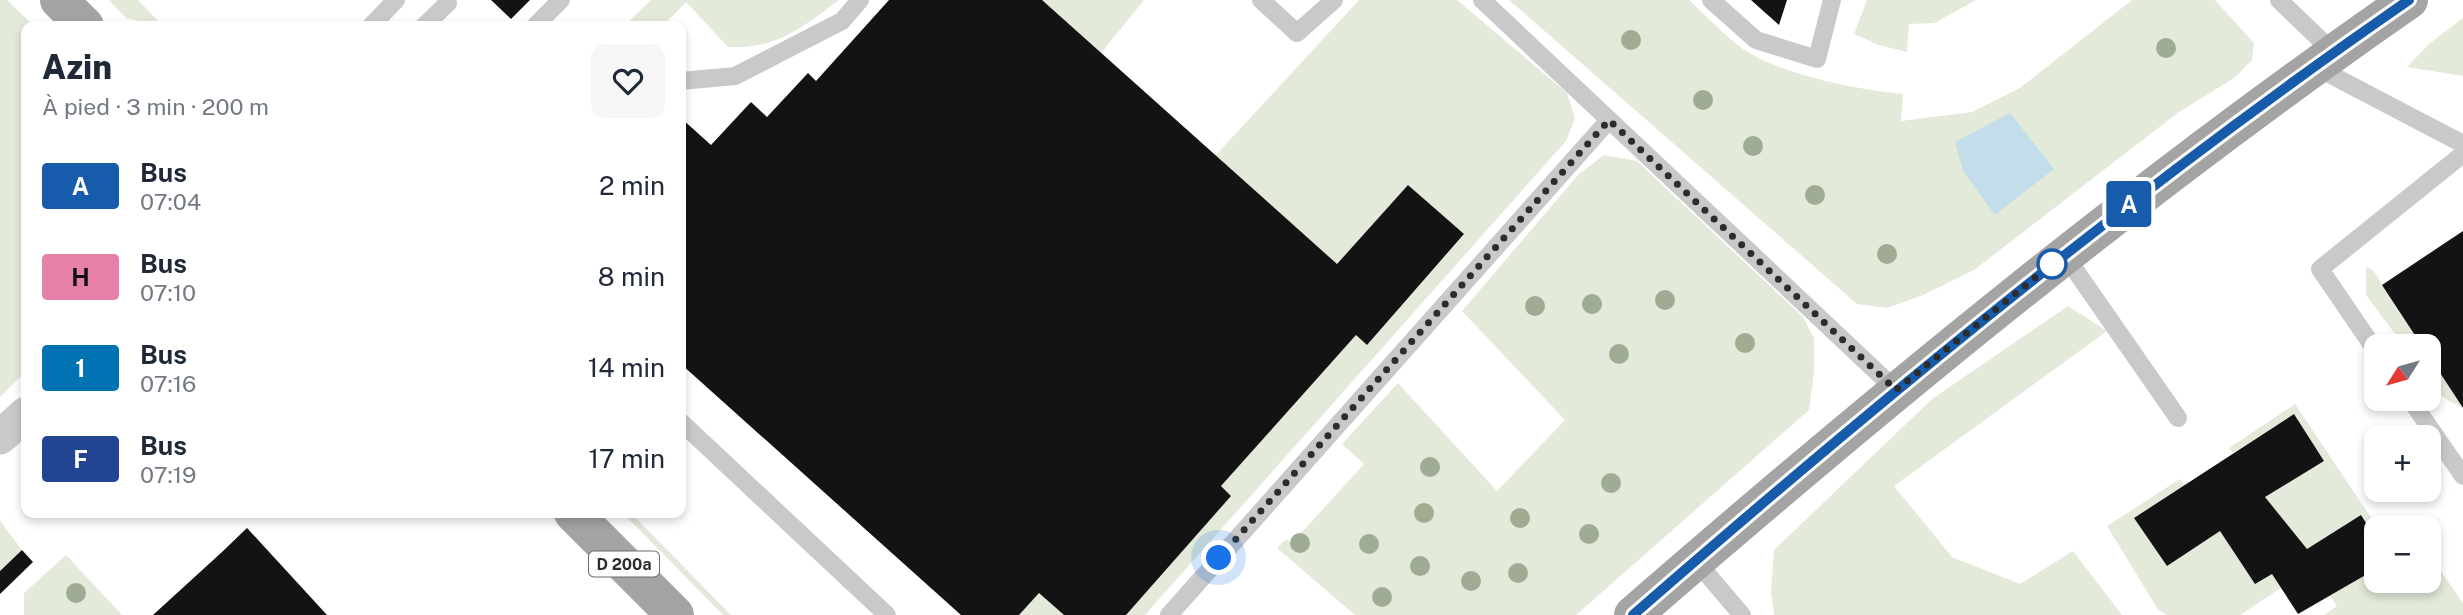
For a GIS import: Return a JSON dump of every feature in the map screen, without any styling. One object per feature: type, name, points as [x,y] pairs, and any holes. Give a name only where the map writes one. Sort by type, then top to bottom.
[{"type":"main road","points":[[58,0],[80,21]]},
{"type":"main road","points":[[1633,615],[1896,390],[2064,254],[2324,59],[2409,0]]},
{"type":"main road","name":"D 200a","points":[[578,518],[674,615]]},
{"type":"street","points":[[0,438],[21,419]]},
{"type":"lane","points":[[376,21],[396,0]]},
{"type":"lane","points":[[429,21],[449,3],[446,0]]},
{"type":"lane","points":[[540,21],[561,0]]},
{"type":"lane","points":[[686,81],[735,76],[842,21],[859,0]]},
{"type":"lane","points":[[1261,0],[1297,33],[1334,0]]},
{"type":"lane","points":[[1482,0],[1896,390]]},
{"type":"lane","points":[[1711,0],[1756,40],[1817,60],[1832,0]]},
{"type":"lane","points":[[2279,0],[2324,59],[2463,144]]},
{"type":"lane","points":[[1169,615],[1609,120]]},
{"type":"lane","points":[[2364,334],[2320,269],[2463,154]]},
{"type":"lane","points":[[2064,254],[2178,418]]},
{"type":"lane","points":[[2418,411],[2463,476]]},
{"type":"lane","points":[[686,427],[887,615]]},
{"type":"lane","points":[[1696,561],[1742,615]]},
{"type":"green space","points":[[0,0],[7,0],[29,21],[21,21],[21,376],[0,397]]},
{"type":"green space","points":[[109,0],[138,0],[158,21],[140,21],[126,18]]},
{"type":"green space","points":[[651,0],[839,0],[788,35],[746,47],[728,47],[686,2],[668,21],[629,21]]},
{"type":"green space","points":[[1042,0],[1144,0],[1101,53]]},
{"type":"green space","points":[[1359,0],[1457,0],[1567,93],[1575,118],[1566,141],[1145,615],[1125,615],[1231,496],[1221,486],[1356,335],[1367,345],[1464,235],[1408,185],[1337,264],[1215,156]]},
{"type":"green space","points":[[1509,0],[1689,0],[1736,43],[1767,62],[1825,81],[1903,94],[1901,121],[1972,112],[2020,88],[2132,0],[2215,0],[2254,43],[2252,60],[2234,78],[2179,112],[1974,270],[1923,295],[1887,308],[1857,304]]},
{"type":"green space","points":[[1867,0],[1976,0],[1934,23],[1909,24],[1907,52],[1879,45],[1854,34]]},
{"type":"green space","points":[[2463,18],[2463,76],[2407,67],[2429,44]]},
{"type":"green space","points":[[1604,155],[1637,161],[1803,317],[1814,338],[1814,372],[1809,410],[1576,615],[1355,615],[1277,548],[1286,539],[1292,543],[1364,464],[1342,444],[1398,383],[1497,491],[1565,420],[1462,311],[1578,175]]},
{"type":"green space","points":[[2366,267],[2373,270],[2414,334],[2395,334],[2366,295]]},
{"type":"green space","points":[[2068,306],[2107,331],[1894,486],[1952,557],[2020,584],[2073,551],[2122,615],[1774,615],[1771,591],[1774,550],[1932,399]]},
{"type":"green space","points":[[2441,375],[2462,407],[2441,395]]},
{"type":"green space","points":[[2295,404],[2370,516],[2364,516],[2364,521],[2361,516],[2307,549],[2265,497],[2324,461],[2294,414],[2233,453],[2229,448]]},
{"type":"green space","points":[[2180,479],[2185,485],[2134,518],[2167,565],[2220,531],[2272,574],[2281,588],[2240,615],[2168,615],[2159,611],[2107,526]]},
{"type":"green space","points":[[628,518],[636,518],[731,615],[723,615]]},
{"type":"green space","points":[[0,521],[22,550],[0,571]]},
{"type":"green space","points":[[66,555],[122,615],[24,615],[24,593]]},
{"type":"green space","points":[[2441,571],[2463,603],[2463,615],[2324,615],[2337,606],[2330,596],[2364,576],[2364,593],[2441,593]]},
{"type":"green space","points":[[1039,593],[1064,615],[1019,615]]},
{"type":"water","points":[[2010,113],[2054,169],[1995,215],[1963,171],[1955,142]]},
{"type":"building","points":[[491,0],[530,0],[511,19]]},
{"type":"building","points":[[889,0],[1042,0],[1337,264],[1408,185],[1464,234],[1367,345],[1356,335],[1221,486],[1231,496],[1126,615],[1064,615],[1039,593],[1019,615],[961,615],[686,368],[686,122],[711,145],[751,102],[767,117],[808,73],[816,81]]},
{"type":"building","points":[[1751,0],[1787,0],[1779,25]]},
{"type":"building","points":[[2463,231],[2463,408],[2441,374],[2441,334],[2414,334],[2382,285]]},
{"type":"building","points":[[2294,414],[2324,461],[2265,497],[2307,549],[2361,515],[2364,520],[2364,576],[2298,614],[2272,574],[2255,584],[2220,531],[2167,566],[2134,518]]},
{"type":"building","points":[[247,528],[327,615],[153,615],[222,552]]},
{"type":"building","points":[[22,550],[33,562],[0,594],[0,571]]},
{"type":"bus line","name":"A","points":[[1633,615],[1908,381],[2064,254],[2314,66],[2409,0]]},
{"type":"route","points":[[1219,558],[1609,120],[1896,390],[2052,264]]}]
